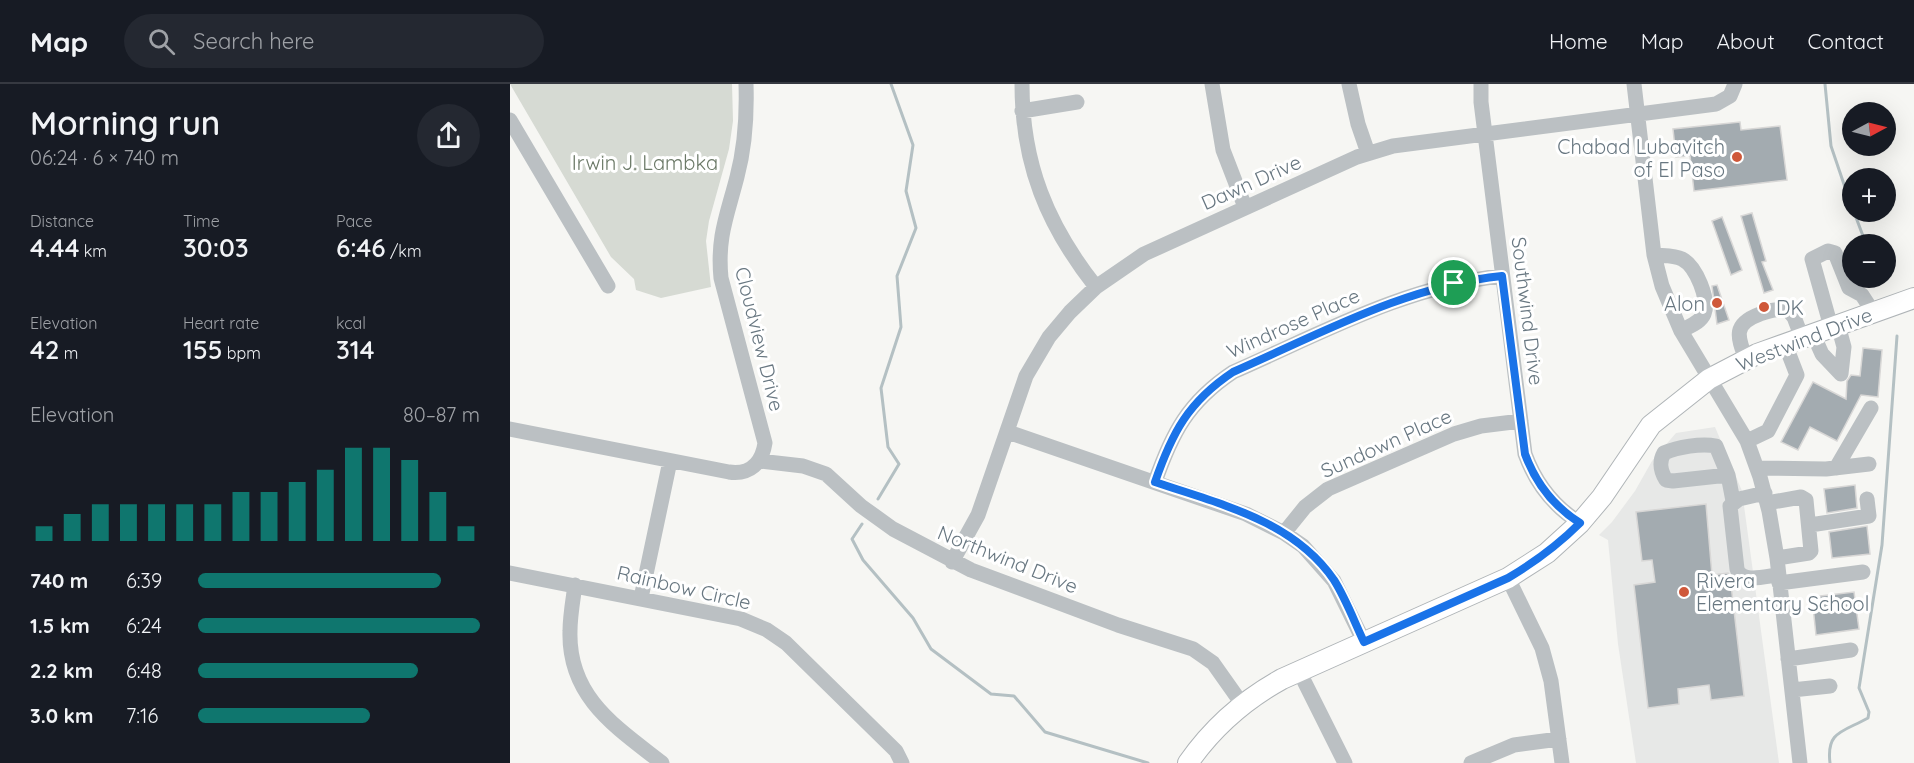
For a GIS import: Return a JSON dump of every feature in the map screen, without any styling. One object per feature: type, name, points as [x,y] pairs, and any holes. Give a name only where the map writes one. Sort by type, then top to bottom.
[{"type":"main road","name":"Westwind Drive","points":[[1188,763],[1207,738],[1242,704],[1264,689],[1299,671],[1508,578],[1547,553],[1580,523],[1602,497],[1652,424],[1709,379],[1746,359],[1914,298]]},
{"type":"street","name":"Cloudview Drive","points":[[746,84],[744,146],[738,177],[724,220],[720,241],[720,261],[722,278],[765,443],[759,461]]},
{"type":"street","points":[[1022,84],[1022,111],[1033,169],[1046,208],[1072,256],[1096,287]]},
{"type":"street","points":[[1212,84],[1223,150],[1245,207]]},
{"type":"street","points":[[1349,84],[1358,124],[1368,153]]},
{"type":"street","name":"Southwind Drive","points":[[1481,84],[1502,276],[1525,454],[1540,486],[1557,506],[1580,523]]},
{"type":"street","points":[[1634,84],[1654,255],[1662,286],[1681,331],[1747,441],[1766,498],[1777,558],[1800,763]]},
{"type":"street","name":"Dawn Drive","points":[[952,562],[978,514],[1008,432],[1016,401],[1037,356],[1049,337],[1070,312],[1096,287],[1144,254],[1368,153],[1418,142],[1716,104],[1730,96],[1735,84]]},
{"type":"street","points":[[1022,111],[1077,102]]},
{"type":"street","points":[[510,120],[608,286]]},
{"type":"street","points":[[1747,441],[1768,431],[1797,375],[1814,334],[1812,259],[1828,250],[1835,253],[1849,288],[1862,295],[1873,312]]},
{"type":"street","points":[[1654,255],[1676,257],[1686,262],[1695,274],[1705,299],[1704,314],[1698,321],[1681,331]]},
{"type":"street","name":"Windrose Place","points":[[1155,482],[1168,446],[1190,409],[1218,382],[1233,372],[1392,302],[1454,283],[1502,276]]},
{"type":"street","points":[[1746,359],[1738,335],[1747,318],[1772,309],[1788,310],[1814,334]]},
{"type":"street","points":[[1836,468],[1870,408]]},
{"type":"street","name":"Sundown Place","points":[[1284,533],[1305,507],[1328,489],[1454,434],[1481,426],[1521,421]]},
{"type":"street","name":"Northwind Drive","points":[[510,429],[738,473],[754,467],[759,461],[803,466],[826,474],[861,506],[893,529],[952,562],[1012,586],[1193,649],[1213,663],[1242,704]]},
{"type":"street","points":[[1008,432],[1246,514],[1284,533],[1309,552],[1334,580],[1364,642]]},
{"type":"street","points":[[641,598],[670,461]]},
{"type":"street","points":[[1757,468],[1836,468],[1869,464]]},
{"type":"street","points":[[1728,475],[1734,501]]},
{"type":"street","points":[[1777,558],[1809,553],[1811,548],[1810,525],[1806,500],[1804,498],[1766,498],[1734,501],[1730,506],[1739,575],[1744,578],[1779,579],[1863,572]]},
{"type":"street","points":[[1810,525],[1869,516],[1867,499]]},
{"type":"street","name":"Rainbow Circle","points":[[510,573],[741,619],[767,630],[786,643],[896,751],[902,763]]},
{"type":"street","points":[[1508,578],[1542,648],[1551,681],[1562,763]]},
{"type":"street","points":[[575,585],[571,647],[575,667],[584,690],[608,720],[662,763]]},
{"type":"street","points":[[1788,659],[1851,650]]},
{"type":"street","points":[[1299,671],[1346,763]]},
{"type":"street","points":[[1792,690],[1830,686]]},
{"type":"street","points":[[1471,763],[1514,745],[1559,739]]},
{"type":"shaded area","name":"Rivera Elementary School","points":[[1715,427],[1742,491],[1779,763],[1636,763],[1618,644],[1608,540],[1599,535],[1612,522],[1635,491],[1652,461],[1676,433]]},
{"type":"green space","name":"Irwin J. Lambka","points":[[510,84],[732,84],[733,121],[729,149],[709,221],[706,241],[711,287],[661,298],[636,290],[634,279],[611,257]]},
{"type":"building","name":"Chabad Lubavitch of El Paso","points":[[1740,122],[1741,130],[1780,126],[1787,180],[1694,191],[1690,156],[1676,157],[1673,129]]},
{"type":"building","points":[[1752,213],[1766,261],[1762,262],[1773,290],[1764,293],[1741,216]]},
{"type":"building","points":[[1722,217],[1742,270],[1731,275],[1712,221]]},
{"type":"building","points":[[1717,285],[1729,320],[1717,324],[1712,286]]},
{"type":"building","points":[[1863,348],[1882,350],[1878,397],[1861,395],[1837,441],[1810,427],[1798,450],[1781,442],[1813,382],[1846,399],[1847,381],[1851,375],[1860,376]]},
{"type":"building","points":[[1855,485],[1857,508],[1827,513],[1824,489]]},
{"type":"building","points":[[1706,504],[1712,575],[1728,573],[1730,576],[1744,696],[1711,700],[1709,685],[1678,689],[1679,704],[1648,708],[1634,585],[1655,582],[1652,560],[1642,561],[1636,512]]},
{"type":"building","points":[[1867,526],[1870,554],[1832,558],[1829,532]]},
{"type":"building","points":[[1854,592],[1859,629],[1816,635],[1812,597]]},
{"type":"waterway","points":[[878,499],[899,464],[888,447],[881,388],[901,327],[897,276],[916,228],[906,191],[913,145],[891,84]]},
{"type":"waterway","points":[[1825,84],[1831,146],[1842,178]]},
{"type":"waterway","points":[[1858,222],[1862,234]]},
{"type":"waterway","points":[[1830,763],[1829,752],[1834,738],[1844,730],[1868,718],[1869,712],[1859,688],[1882,545],[1897,336]]},
{"type":"waterway","points":[[862,524],[852,539],[863,560],[913,618],[931,649],[991,694],[1014,696],[1045,732],[1148,763]]},
{"type":"place","name":"Chabad Lubavitch of El Paso","points":[[1737,157]]},
{"type":"place","name":"Alon","points":[[1717,303]]},
{"type":"place","name":"DK","points":[[1764,307]]},
{"type":"place","name":"Rivera Elementary School","points":[[1684,592]]},
{"type":"route","points":[[1502,276],[1525,454],[1530,468],[1547,495],[1557,506],[1580,523],[1547,553],[1508,578],[1364,642],[1334,580],[1303,546],[1270,524],[1155,482],[1175,430],[1202,396],[1233,372],[1392,302],[1454,283],[1502,276]]}]
